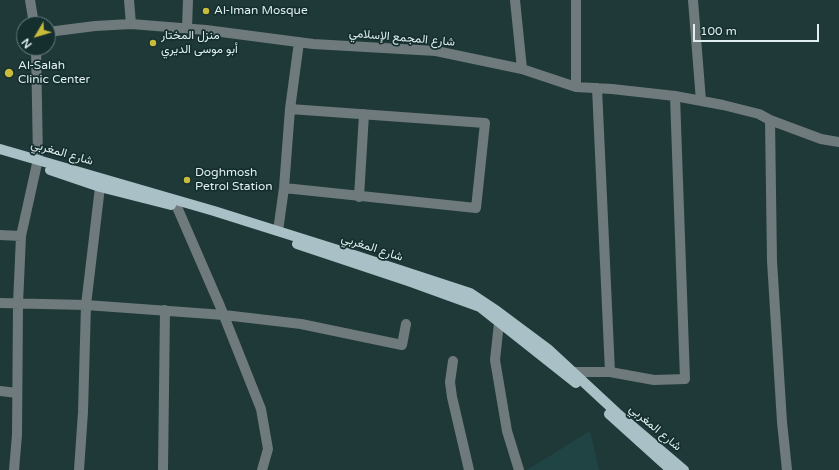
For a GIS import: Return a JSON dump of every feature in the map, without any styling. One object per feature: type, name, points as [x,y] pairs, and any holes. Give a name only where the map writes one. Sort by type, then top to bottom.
[{"type":"main road","name":"شارع المغربي","points":[[0,149],[100,187],[177,207],[270,236],[417,284],[480,307],[571,378],[620,425],[671,470]]},
{"type":"main road","name":"شارع المغربي","points":[[0,156],[37,162],[278,231],[470,293],[548,348],[617,413],[684,470]]},
{"type":"street","points":[[30,0],[33,16]]},
{"type":"street","points":[[129,0],[132,24]]},
{"type":"street","points":[[186,28],[188,0]]},
{"type":"street","points":[[515,0],[522,69]]},
{"type":"street","points":[[576,0],[576,87]]},
{"type":"street","points":[[693,0],[701,101]]},
{"type":"street","name":"شارع المجمع الإسلامي","points":[[56,31],[95,26],[132,24],[206,30],[328,45],[436,52],[522,69],[576,87],[675,96],[760,114],[770,120],[820,139],[839,142]]},
{"type":"street","points":[[278,231],[284,188],[290,109],[298,42]]},
{"type":"street","points":[[14,470],[21,236],[37,162],[36,56]]},
{"type":"street","points":[[597,88],[610,372]]},
{"type":"street","points":[[573,372],[610,372],[654,380],[685,379],[675,96]]},
{"type":"street","points":[[284,188],[476,208],[485,123],[290,109]]},
{"type":"street","points":[[359,197],[364,114]]},
{"type":"street","points":[[770,120],[772,261],[782,422],[787,470]]},
{"type":"street","points":[[79,470],[83,412],[86,305],[100,187]]},
{"type":"street","points":[[177,207],[224,315],[261,409],[268,449],[262,470]]},
{"type":"street","points":[[0,234],[21,236]]},
{"type":"street","points":[[0,303],[86,305],[224,315],[301,324],[402,345],[406,324]]},
{"type":"street","points":[[164,470],[165,310]]},
{"type":"street","points":[[499,323],[495,360],[507,431],[518,470]]},
{"type":"street","points":[[453,361],[450,382],[452,397],[468,470]]},
{"type":"street","points":[[0,391],[17,393]]},
{"type":"shaded area","points":[[590,431],[599,470],[527,470]]},
{"type":"place","name":"Al-Iman Mosque","points":[[206,11]]},
{"type":"place","name":"منزل المختار أبو موسى الديري","points":[[153,43]]},
{"type":"place","name":"Al-Salah Clinic Center","points":[[9,73]]},
{"type":"place","name":"Doghmosh Petrol Station","points":[[187,180]]}]
